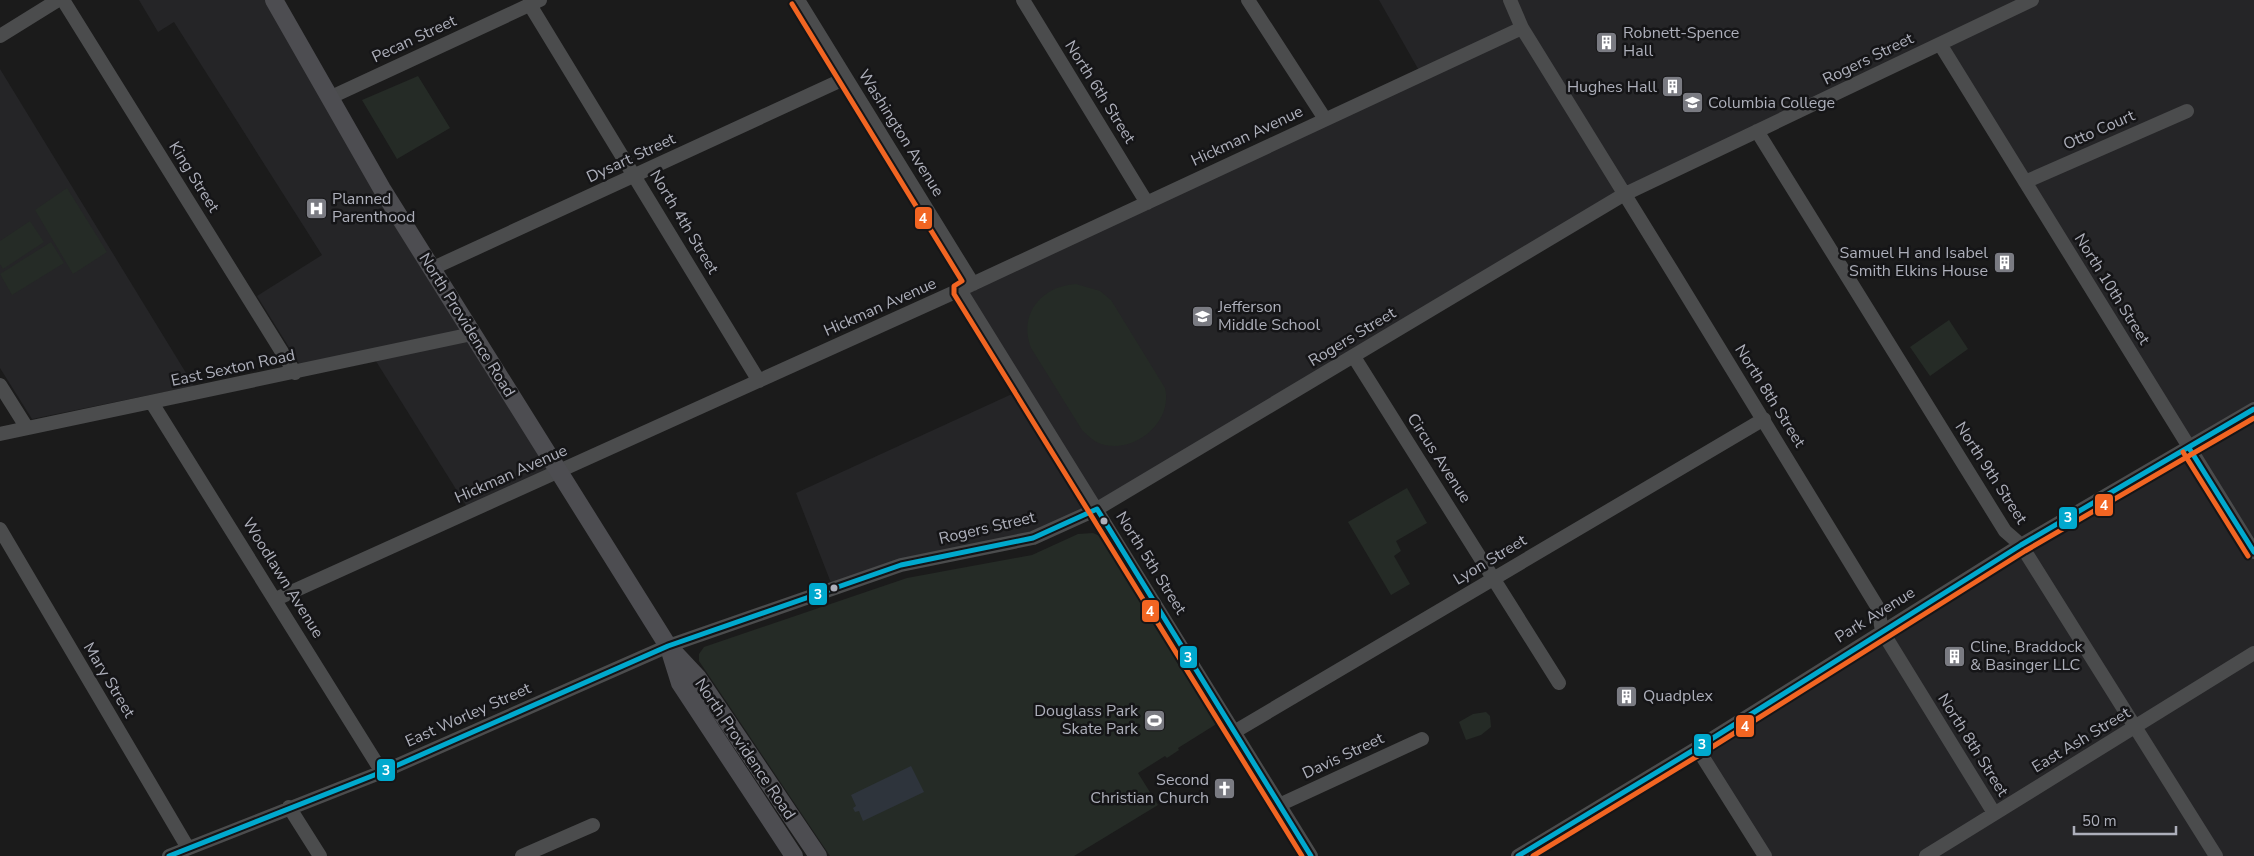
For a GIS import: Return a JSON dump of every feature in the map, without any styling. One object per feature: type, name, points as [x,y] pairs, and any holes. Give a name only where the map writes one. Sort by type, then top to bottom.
[{"type":"main road","name":"North Providence Road","points":[[274,0],[329,98],[431,269],[668,646],[698,678],[818,856]]},
{"type":"main road","name":"North Providence Road","points":[[668,646],[680,683],[794,856]]},
{"type":"street","points":[[0,36],[58,0]]},
{"type":"street","name":"King Street","points":[[63,0],[295,373]]},
{"type":"street","name":"Washington Avenue","points":[[798,0],[973,284]]},
{"type":"street","name":"North 6th Street","points":[[1023,0],[1147,202]]},
{"type":"street","points":[[1248,0],[1325,119]]},
{"type":"street","name":"North 8th Street","points":[[1510,0],[1522,28],[1624,196],[1764,419],[1878,608],[1882,631],[1994,813]]},
{"type":"street","name":"Rogers Street","points":[[668,646],[901,564],[1033,538],[1097,509],[1624,196],[2032,0]]},
{"type":"street","name":"Pecan Street","points":[[329,98],[533,2]]},
{"type":"street","name":"North 4th Street","points":[[533,2],[759,381]]},
{"type":"street","name":"Hickman Avenue","points":[[276,598],[560,472],[960,290],[1522,28]]},
{"type":"street","name":"North 10th Street","points":[[1940,44],[2254,552]]},
{"type":"street","name":"Dysart Street","points":[[431,269],[846,78]]},
{"type":"street","name":"Otto Court","points":[[2025,182],[2187,110]]},
{"type":"street","name":"North 9th Street","points":[[1757,131],[2005,531],[2021,545],[2216,856]]},
{"type":"street","name":"North 5th Street","points":[[960,290],[1311,856]]},
{"type":"street","name":"East Sexton Road","points":[[0,434],[472,334]]},
{"type":"street","name":"Circus Avenue","points":[[1354,356],[1495,577],[1559,682]]},
{"type":"street","points":[[0,385],[27,428]]},
{"type":"street","name":"Woodlawn Avenue","points":[[152,403],[276,598],[382,772]]},
{"type":"street","name":"Park Avenue","points":[[1518,856],[1697,748],[2021,545],[2189,448],[2254,408]]},
{"type":"street","name":"Lyon Street","points":[[1234,732],[1764,419]]},
{"type":"street","name":"Mary Street","points":[[0,529],[188,848]]},
{"type":"street","name":"East Worley Street","points":[[169,856],[289,807],[382,772],[668,646]]},
{"type":"street","name":"East Ash Street","points":[[1926,856],[2136,728],[2254,653]]},
{"type":"street","name":"Davis Street","points":[[1279,805],[1422,739]]},
{"type":"street","points":[[1697,748],[1765,856]]},
{"type":"street","points":[[289,807],[320,856]]},
{"type":"street","points":[[523,856],[594,825]]},
{"type":"shaded area","points":[[139,0],[275,0],[559,472],[469,510],[374,358],[305,373],[257,296],[322,255],[174,22],[158,32]]},
{"type":"shaded area","points":[[1379,0],[2254,0],[2254,856],[1765,856],[1697,748],[2189,448],[1940,44],[1623,195],[1354,357],[1033,538],[833,588],[796,493],[1023,389],[964,284],[1421,74]]},
{"type":"shaded area","points":[[0,69],[194,386],[32,419],[0,368]]},
{"type":"shaded area","points":[[418,76],[450,128],[397,159],[362,100]]},
{"type":"shaded area","points":[[67,188],[107,252],[73,274],[35,210]]},
{"type":"shaded area","points":[[30,221],[44,242],[3,269],[0,264],[0,241]]},
{"type":"shaded area","points":[[51,242],[64,263],[12,295],[0,274]]},
{"type":"shaded area","points":[[1076,284],[1100,291],[1111,300],[1165,388],[1164,412],[1158,422],[1150,432],[1129,444],[1105,445],[1089,437],[1082,430],[1031,348],[1028,324],[1030,314],[1036,304],[1052,290]]},
{"type":"shaded area","points":[[1949,320],[1968,349],[1930,376],[1910,347]]},
{"type":"shaded area","points":[[1407,488],[1427,523],[1396,541],[1401,551],[1394,556],[1410,584],[1391,595],[1348,522]]},
{"type":"shaded area","points":[[1093,533],[1100,536],[1218,723],[1178,748],[1179,750],[1167,758],[1165,756],[1138,773],[1158,805],[1074,856],[830,856],[699,661],[699,654],[704,647],[907,578],[1032,555],[1078,534]]},
{"type":"shaded area","points":[[1486,712],[1490,716],[1491,727],[1481,735],[1466,740],[1459,722],[1473,714]]},
{"type":"shaded area","points":[[911,766],[924,792],[863,821],[859,811],[855,812],[853,808],[856,806],[851,795]]},
{"type":"transit line","name":"4","points":[[792,4],[962,281],[954,286],[954,294],[1302,856]]},
{"type":"transit line","name":"3","points":[[1518,856],[1697,748],[2021,545],[2254,409]]},
{"type":"transit line","name":"4","points":[[1533,856],[1701,754],[2025,551],[2254,418]]},
{"type":"transit line","name":"3","points":[[2189,448],[2254,552]]},
{"type":"transit line","name":"4","points":[[2183,452],[2248,556]]},
{"type":"transit line","name":"3","points":[[169,856],[382,772],[668,646],[901,565],[1033,538],[1097,509],[1311,856]]},
{"type":"place","name":"Robnett-Spence Hall","points":[[1607,42]]},
{"type":"place","name":"Hughes Hall","points":[[1673,87]]},
{"type":"place","name":"Columbia College","points":[[1692,103]]},
{"type":"place","name":"Planned Parenthood","points":[[316,208]]},
{"type":"place","name":"Samuel H and Isabel Smith Elkins House","points":[[2004,262]]},
{"type":"place","name":"Jefferson Middle School","points":[[1202,316]]},
{"type":"place","name":"Cline, Braddock & Basinger LLC","points":[[1954,656]]},
{"type":"place","name":"Quadplex","points":[[1627,696]]},
{"type":"place","name":"Douglass Park Skate Park","points":[[1154,720]]},
{"type":"place","name":"Second Christian Church","points":[[1225,789]]}]
